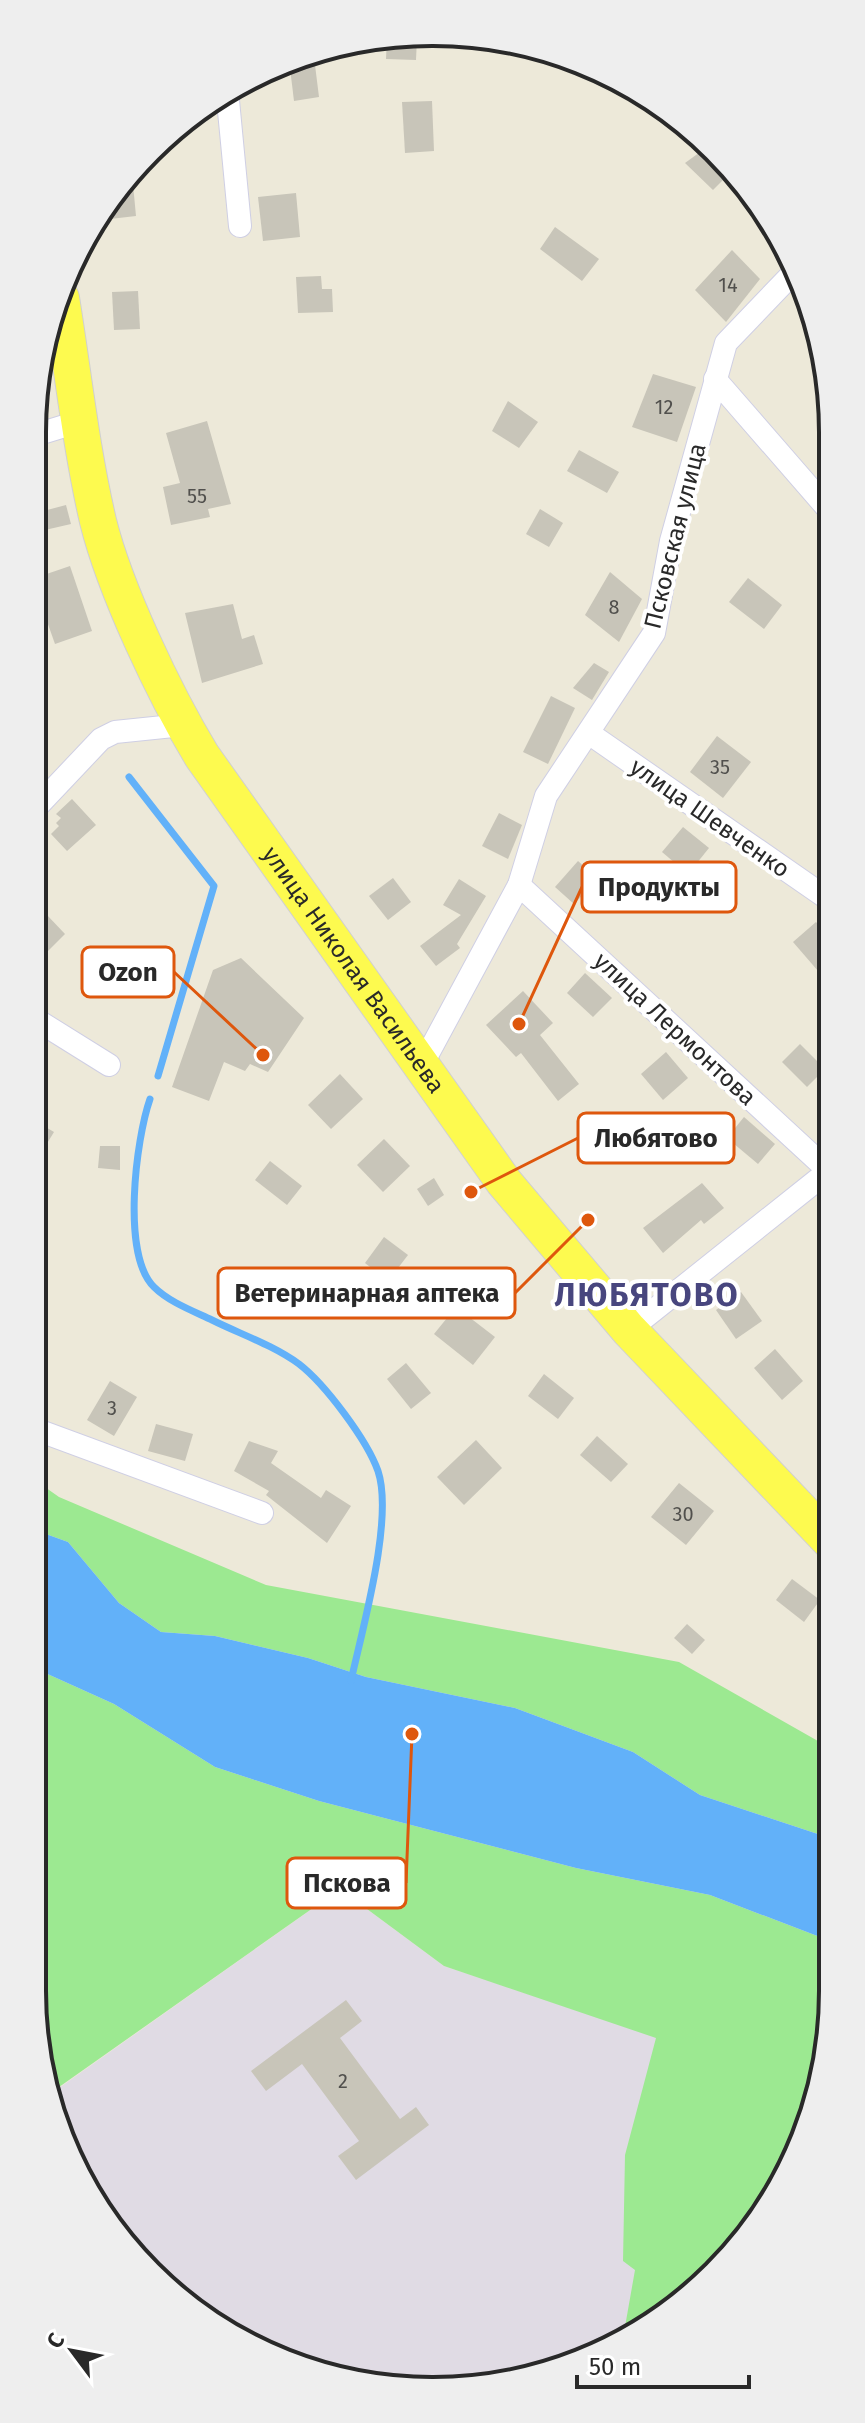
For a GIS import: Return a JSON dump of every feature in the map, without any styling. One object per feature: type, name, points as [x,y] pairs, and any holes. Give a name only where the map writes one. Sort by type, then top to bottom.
[{"type":"main road","name":"улица Николая Васильева","points":[[64,317],[98,523],[125,597],[183,725],[504,1182],[629,1330],[819,1529]]},
{"type":"street","points":[[228,105],[240,226]]},
{"type":"street","name":"Псковская улица","points":[[423,1063],[519,885],[546,796],[590,734],[654,633],[671,541],[726,343],[787,279]]},
{"type":"street","points":[[715,379],[819,499]]},
{"type":"street","points":[[46,432],[81,421]]},
{"type":"street","points":[[46,797],[101,739],[115,732],[183,725]]},
{"type":"street","name":"улица Шевченко","points":[[590,734],[819,893]]},
{"type":"street","name":"улица Лермонтова","points":[[519,885],[819,1160]]},
{"type":"street","points":[[46,1026],[109,1065]]},
{"type":"street","points":[[629,1330],[819,1180]]},
{"type":"street","points":[[46,1433],[262,1513]]},
{"type":"shaded area","points":[[340,1889],[444,1966],[656,2037],[636,2269],[625,2325],[580,2348],[533,2364],[458,2376],[407,2376],[357,2370],[285,2348],[239,2325],[197,2297],[142,2245],[98,2184],[75,2138],[58,2088]]},
{"type":"green space","points":[[46,1488],[59,1497],[266,1585],[679,1662],[819,1742],[819,1834],[700,1795],[633,1752],[515,1708],[366,1677],[308,1658],[215,1636],[161,1632],[119,1603],[68,1542],[46,1534]]},
{"type":"green space","points":[[46,1673],[114,1704],[215,1767],[319,1801],[576,1868],[710,1895],[819,1937],[816,2041],[798,2115],[767,2184],[739,2226],[706,2264],[668,2297],[625,2325],[635,2270],[623,2261],[625,2155],[656,2038],[444,1966],[340,1889],[58,2088],[49,2041],[46,1990]]},
{"type":"water","points":[[46,1534],[68,1542],[119,1603],[161,1632],[215,1636],[308,1658],[366,1677],[515,1708],[633,1752],[700,1795],[819,1834],[819,1937],[710,1895],[576,1868],[319,1801],[215,1767],[114,1704],[46,1673]]},
{"type":"building","points":[[417,47],[416,60],[386,59],[386,49]]},
{"type":"building","points":[[313,65],[319,97],[294,101],[291,73]]},
{"type":"building","points":[[432,101],[434,151],[405,153],[402,102]]},
{"type":"building","points":[[699,153],[724,179],[713,190],[685,163]]},
{"type":"building","points":[[133,188],[136,216],[110,219]]},
{"type":"building","points":[[296,193],[300,237],[263,241],[258,197]]},
{"type":"building","points":[[555,227],[599,259],[582,281],[540,249]]},
{"type":"building","points":[[732,250],[760,279],[726,322],[695,290]]},
{"type":"building","points":[[321,276],[322,289],[332,289],[333,312],[298,313],[296,277]]},
{"type":"building","points":[[138,291],[140,329],[114,330],[112,292]]},
{"type":"building","points":[[653,374],[696,387],[677,442],[632,427]]},
{"type":"building","points":[[508,401],[538,422],[519,448],[492,431]]},
{"type":"building","points":[[207,421],[231,504],[208,509],[210,517],[171,525],[163,487],[180,483],[166,433]]},
{"type":"building","points":[[579,450],[619,472],[607,493],[567,471]]},
{"type":"building","points":[[66,505],[71,524],[46,530],[46,510]]},
{"type":"building","points":[[540,509],[563,523],[549,547],[526,534]]},
{"type":"building","points":[[70,566],[92,631],[55,644],[46,619],[46,574]]},
{"type":"building","points":[[610,572],[642,599],[619,642],[585,615]]},
{"type":"building","points":[[748,578],[782,605],[764,629],[729,602]]},
{"type":"building","points":[[233,604],[242,639],[254,635],[263,664],[202,683],[185,613]]},
{"type":"building","points":[[594,663],[609,672],[592,700],[573,688]]},
{"type":"building","points":[[551,696],[575,708],[548,764],[523,752]]},
{"type":"building","points":[[717,736],[751,762],[723,798],[690,772]]},
{"type":"building","points":[[72,799],[96,825],[67,851],[51,834],[59,826],[56,823],[61,818],[56,814]]},
{"type":"building","points":[[499,813],[522,825],[508,859],[482,846]]},
{"type":"building","points":[[683,827],[709,848],[688,874],[662,852]]},
{"type":"building","points":[[578,861],[598,879],[574,904],[555,887]]},
{"type":"building","points":[[393,878],[411,902],[388,920],[369,896]]},
{"type":"building","points":[[459,879],[486,896],[457,944],[460,948],[436,966],[420,946],[461,915],[443,905]]},
{"type":"building","points":[[46,914],[65,934],[46,953]]},
{"type":"building","points":[[816,922],[819,925],[819,972],[793,942]]},
{"type":"building","points":[[241,958],[304,1018],[268,1072],[250,1064],[245,1071],[224,1062],[209,1101],[172,1087],[213,970]]},
{"type":"building","points":[[585,973],[612,998],[593,1017],[567,993]]},
{"type":"building","points":[[523,991],[553,1023],[540,1035],[579,1084],[558,1101],[521,1053],[516,1057],[486,1025]]},
{"type":"building","points":[[800,1044],[819,1063],[819,1075],[807,1087],[782,1062]]},
{"type":"building","points":[[666,1052],[688,1078],[663,1100],[641,1074]]},
{"type":"building","points":[[340,1074],[363,1099],[331,1129],[308,1105]]},
{"type":"building","points":[[744,1117],[775,1144],[758,1164],[727,1138]]},
{"type":"building","points":[[46,1127],[54,1132],[46,1145]]},
{"type":"building","points":[[384,1139],[410,1166],[383,1192],[357,1165]]},
{"type":"building","points":[[100,1146],[120,1146],[120,1170],[98,1168]]},
{"type":"building","points":[[270,1161],[302,1186],[287,1205],[255,1180]]},
{"type":"building","points":[[434,1178],[444,1195],[428,1206],[417,1189]]},
{"type":"building","points":[[702,1183],[724,1208],[704,1224],[701,1220],[663,1253],[643,1228]]},
{"type":"building","points":[[384,1237],[408,1255],[388,1281],[365,1263]]},
{"type":"building","points":[[741,1292],[762,1321],[736,1339],[716,1310]]},
{"type":"building","points":[[456,1307],[495,1337],[473,1365],[434,1334]]},
{"type":"building","points":[[775,1349],[803,1381],[782,1400],[754,1368]]},
{"type":"building","points":[[406,1363],[431,1393],[411,1409],[387,1379]]},
{"type":"building","points":[[544,1374],[574,1398],[558,1419],[528,1396]]},
{"type":"building","points":[[110,1381],[137,1397],[114,1436],[87,1420]]},
{"type":"building","points":[[156,1424],[193,1434],[185,1461],[148,1451]]},
{"type":"building","points":[[597,1436],[628,1464],[611,1482],[580,1455]]},
{"type":"building","points":[[476,1440],[502,1468],[464,1505],[437,1477]]},
{"type":"building","points":[[249,1441],[278,1451],[271,1463],[321,1498],[326,1490],[351,1506],[327,1543],[266,1495],[269,1491],[234,1471]]},
{"type":"building","points":[[679,1483],[714,1511],[686,1545],[651,1517]]},
{"type":"building","points":[[792,1579],[819,1601],[804,1622],[776,1600]]},
{"type":"building","points":[[687,1624],[705,1640],[692,1654],[674,1638]]},
{"type":"building","points":[[346,2000],[362,2021],[340,2038],[400,2119],[416,2107],[429,2125],[356,2180],[338,2156],[359,2141],[302,2064],[266,2091],[251,2071]]},
{"type":"waterway","points":[[129,777],[214,886],[158,1076]]},
{"type":"waterway","points":[[150,1099],[140,1141],[134,1196],[137,1250],[144,1271],[154,1287],[174,1302],[267,1345],[299,1364],[344,1413],[365,1444],[378,1471],[382,1492],[379,1545],[351,1681]]},
{"type":"place","name":"Продукты","points":[[519,1024]]},
{"type":"place","name":"Ozon","points":[[263,1055]]},
{"type":"place","name":"Любятово","points":[[471,1192]]},
{"type":"place","name":"Ветеринарная аптека","points":[[588,1220]]},
{"type":"place","name":"Пскова","points":[[412,1734]]},
{"type":"district","name":"ЛЮБЯТОВО","points":[[647,1295]]}]
